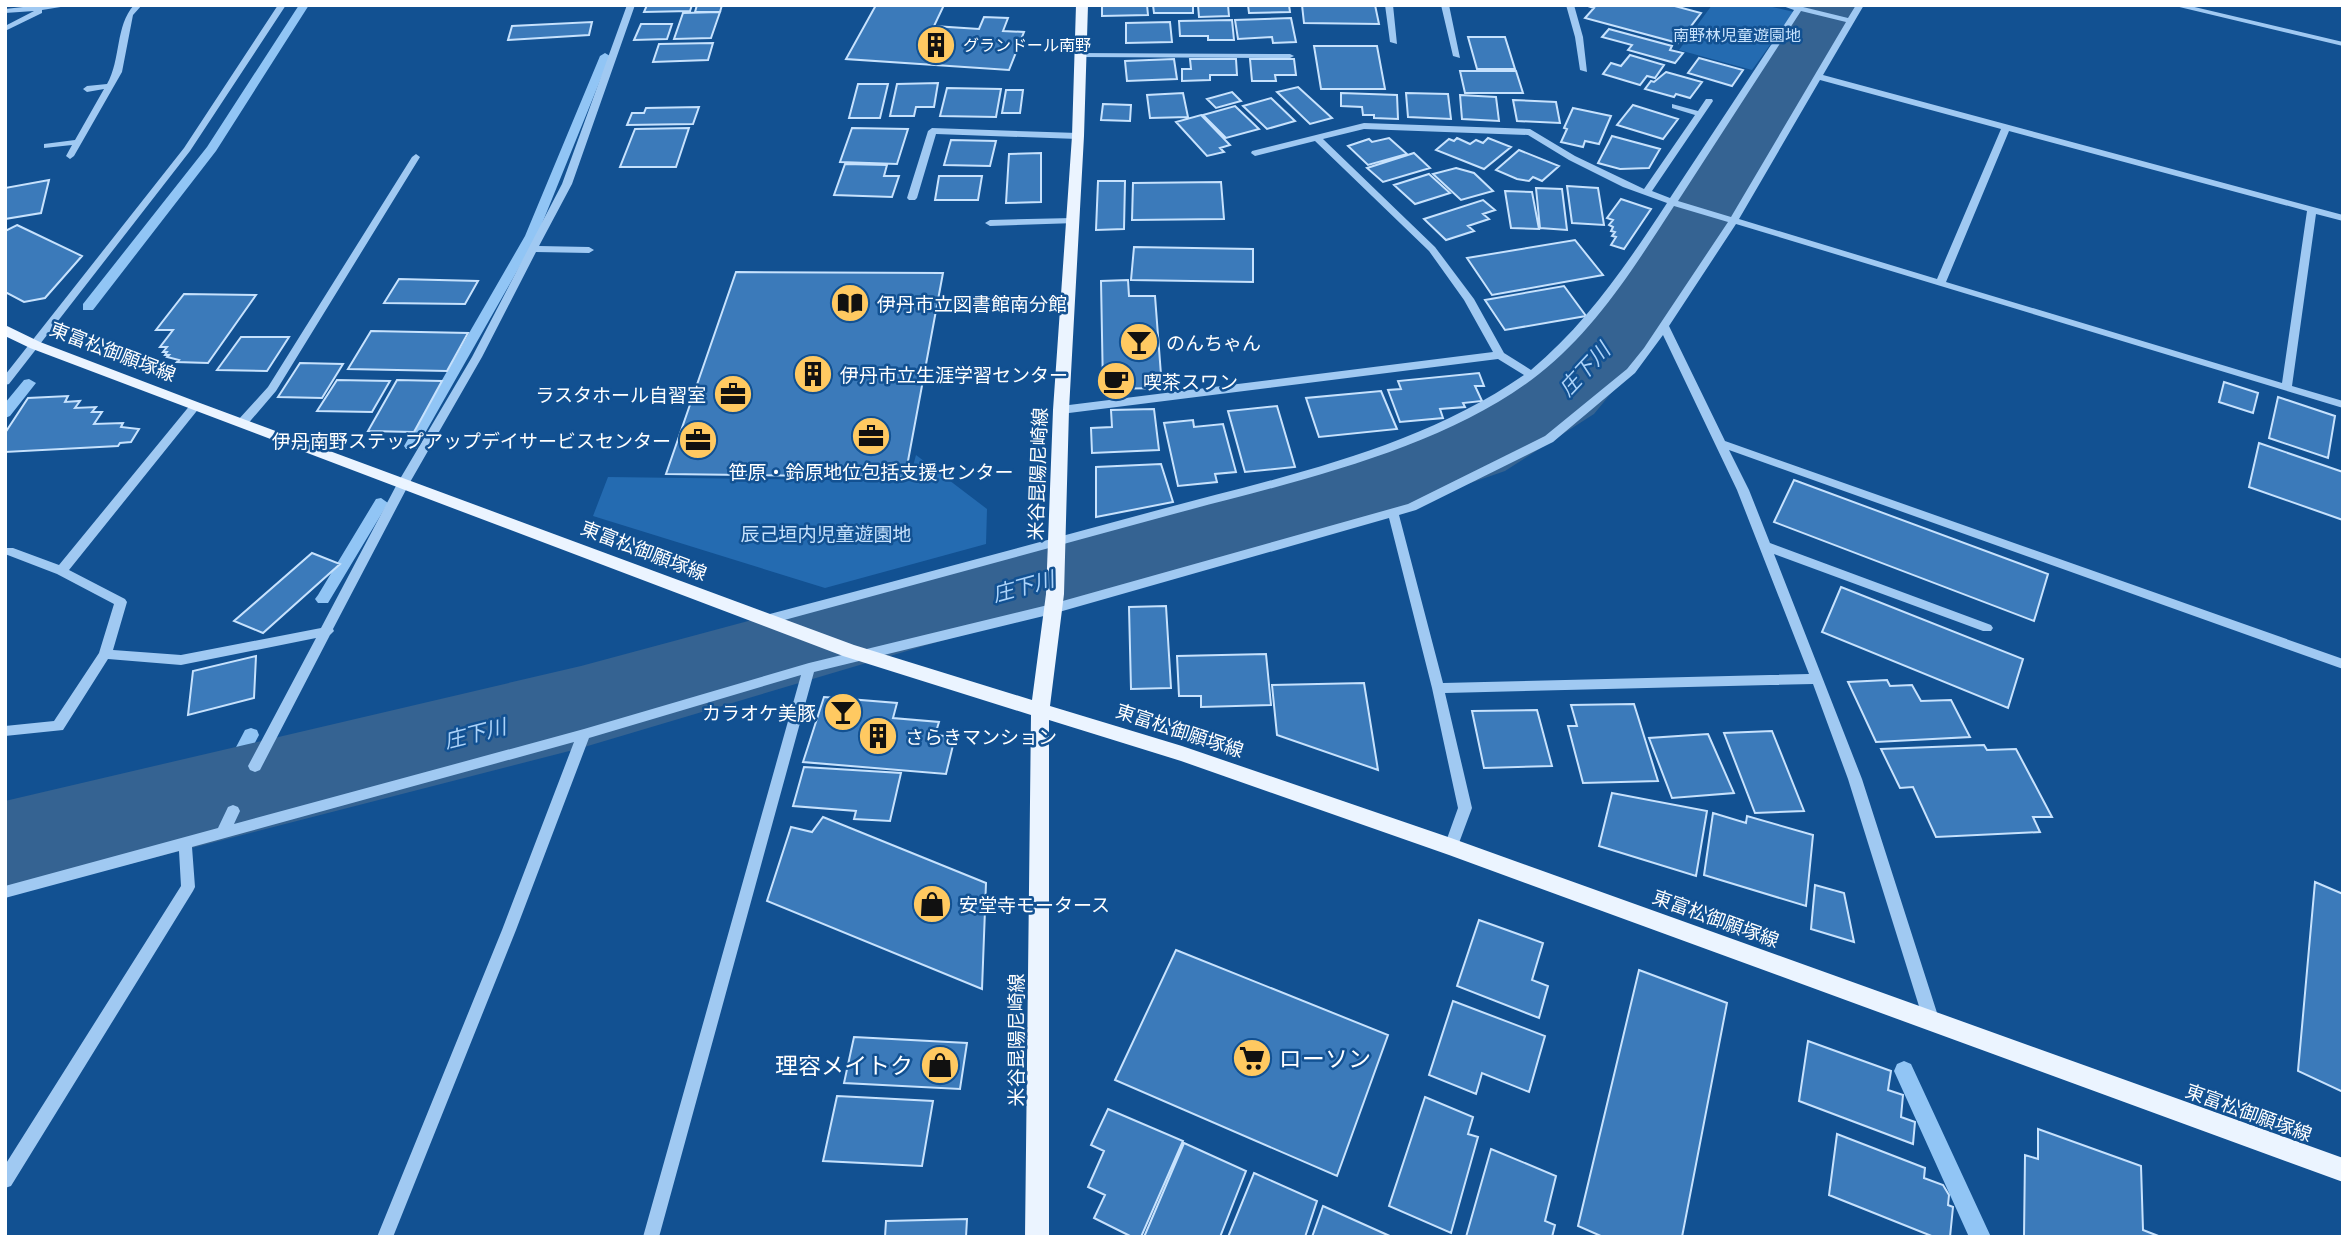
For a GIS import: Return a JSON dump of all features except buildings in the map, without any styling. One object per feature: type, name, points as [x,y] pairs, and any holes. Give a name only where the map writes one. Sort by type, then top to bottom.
[{"type":"main road","name":"米谷昆陽尼崎線","points":[[1037,1237],[1041,708],[1058,545],[1061,410],[1078,136],[1082,5]]},
{"type":"main road","name":"東富松御願塚線","points":[[5,330],[35,345],[195,407],[855,653],[1041,708],[1451,846],[2343,1170]]},
{"type":"street","points":[[5,11],[69,5]]},
{"type":"street","points":[[70,156],[118,72],[129,15],[138,5]]},
{"type":"street","points":[[5,382],[187,149],[282,5]]},
{"type":"street","points":[[255,766],[403,484],[477,357],[567,184],[631,5]]},
{"type":"street","points":[[1389,5],[1394,42]]},
{"type":"street","points":[[1445,5],[1457,56]]},
{"type":"street","points":[[1570,5],[1584,70]]},
{"type":"street","points":[[1784,5],[1851,21]]},
{"type":"street","points":[[5,892],[584,734],[855,653],[1412,507],[1549,439],[1631,371],[1665,328],[1734,220],[1860,5]]},
{"type":"street","points":[[2175,5],[2343,44]]},
{"type":"street","points":[[5,29],[46,7]]},
{"type":"street","points":[[772,622],[1058,545],[1366,456],[1463,417],[1531,375],[1577,335],[1603,304],[1803,8]]},
{"type":"street","points":[[1080,55],[1290,56]]},
{"type":"street","points":[[1819,77],[2343,218]]},
{"type":"street","points":[[87,89],[110,86]]},
{"type":"street","points":[[1646,192],[1709,101]]},
{"type":"street","points":[[1675,106],[1699,114]]},
{"type":"street","points":[[1255,153],[1364,126],[1530,132],[1572,158],[1672,202],[2343,405]]},
{"type":"street","points":[[1940,283],[2006,127]]},
{"type":"street","points":[[912,198],[932,131],[1078,136]]},
{"type":"street","points":[[1317,138],[1432,249],[1469,299],[1500,355],[1531,375]]},
{"type":"street","points":[[47,145],[77,142]]},
{"type":"street","points":[[242,423],[272,389],[416,157]]},
{"type":"street","points":[[2286,388],[2312,210]]},
{"type":"street","points":[[990,223],[1073,221]]},
{"type":"street","points":[[533,249],[589,250]]},
{"type":"street","points":[[1665,328],[1743,490],[1817,679],[1855,779],[1931,1019]]},
{"type":"street","points":[[1061,410],[1500,355]]},
{"type":"street","points":[[61,571],[195,407]]},
{"type":"street","points":[[1720,443],[2343,664]]},
{"type":"street","points":[[1393,512],[1438,688],[1465,808],[1451,846]]},
{"type":"street","points":[[1765,546],[1986,628]]},
{"type":"street","points":[[5,731],[58,726],[105,654],[121,602],[61,571],[9,551]]},
{"type":"street","points":[[105,654],[181,660],[328,631]]},
{"type":"street","points":[[651,1237],[809,668]]},
{"type":"street","points":[[1438,688],[1817,679]]},
{"type":"street","points":[[385,1237],[509,930],[584,734]]},
{"type":"street","points":[[223,832],[233,811]]},
{"type":"street","points":[[5,1180],[188,887],[185,843]]},
{"type":"green space","name":"南野林児童遊園地","points":[[1712,5],[1764,5],[1794,12],[1752,70],[1679,50]]},
{"type":"green space","name":"辰己垣内児童遊園地","points":[[916,455],[987,509],[986,544],[825,588],[593,516],[608,477],[909,481]]},
{"type":"waterway","points":[[88,307],[212,149],[304,5]]},
{"type":"waterway","name":"庄下川","points":[[5,849],[581,707],[927,609],[1271,518],[1474,450],[1565,394],[1625,324],[1736,160],[1833,5]]},
{"type":"waterway","points":[[411,446],[531,236],[605,56]]},
{"type":"waterway","points":[[5,413],[29,383]]},
{"type":"waterway","points":[[323,599],[381,503]]},
{"type":"waterway","points":[[242,751],[251,735]]},
{"type":"waterway","points":[[219,795],[233,769]]},
{"type":"waterway","points":[[1904,1071],[1980,1237]]},
{"type":"place","name":"グランドール南野","points":[[936,45]]},
{"type":"place","name":"伊丹市立図書館南分館","points":[[850,303]]},
{"type":"place","name":"のんちゃん","points":[[1139,342]]},
{"type":"place","name":"伊丹市立生涯学習センター","points":[[813,374]]},
{"type":"place","name":"喫茶スワン","points":[[1116,381]]},
{"type":"place","name":"ラスタホール自習室","points":[[733,394]]},
{"type":"place","name":"笹原・鈴原地位包括支援センター","points":[[871,436]]},
{"type":"place","name":"伊丹南野ステップアップデイサービスセンター","points":[[698,440]]},
{"type":"place","name":"カラオケ美豚","points":[[843,712]]},
{"type":"place","name":"さらきマンション","points":[[878,736]]},
{"type":"place","name":"安堂寺モータース","points":[[932,904]]},
{"type":"place","name":"ローソン","points":[[1252,1058]]},
{"type":"place","name":"理容メイトク","points":[[940,1065]]}]
